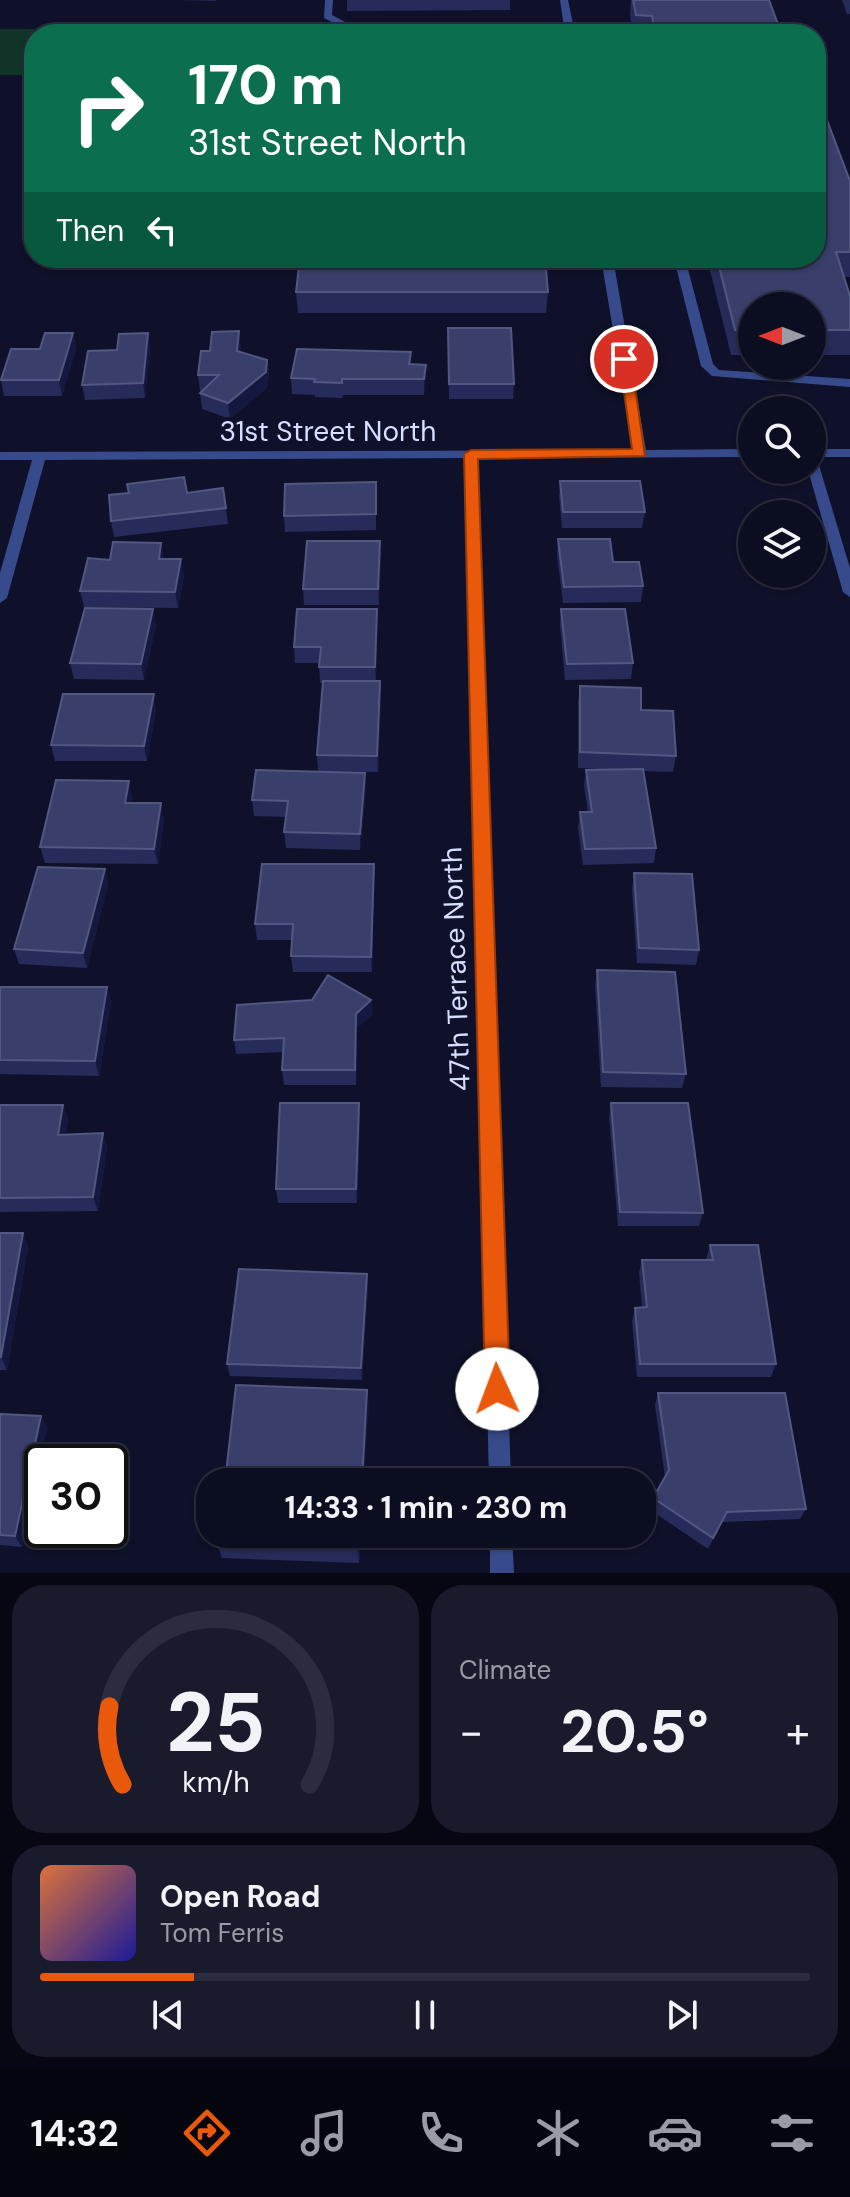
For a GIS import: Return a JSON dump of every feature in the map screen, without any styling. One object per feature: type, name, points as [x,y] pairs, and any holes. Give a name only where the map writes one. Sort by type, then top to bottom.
[{"type":"street","points":[[329,0],[327,16],[341,24]]},
{"type":"street","points":[[564,0],[568,24]]},
{"type":"street","points":[[609,268],[640,453]]},
{"type":"street","points":[[682,268],[707,366],[716,373],[850,383]]},
{"type":"street","name":"31st Street North","points":[[0,456],[738,453]]},
{"type":"street","points":[[826,453],[850,453]]},
{"type":"street","name":"47th Terrace North","points":[[471,454],[500,1468]]},
{"type":"street","points":[[0,598],[40,456]]},
{"type":"street","points":[[818,484],[850,592]]},
{"type":"street","points":[[501,1548],[502,1573]]},
{"type":"green space","points":[[0,29],[24,29],[24,75],[0,75]]},
{"type":"building","points":[[633,0],[769,0],[778,24],[654,24],[652,16],[636,15]]},
{"type":"building","points":[[826,117],[850,181],[850,252],[836,252],[850,296],[850,330],[826,330],[826,292],[738,292],[738,330],[735,330],[720,268],[826,268]]},
{"type":"building","points":[[299,268],[546,268],[548,292],[296,292]]},
{"type":"building","points":[[448,328],[511,328],[514,384],[449,384]]},
{"type":"building","points":[[239,331],[237,351],[267,360],[266,372],[228,403],[200,393],[219,375],[198,375],[201,351],[210,351],[212,332]]},
{"type":"building","points":[[45,333],[73,333],[59,380],[1,380],[11,349],[40,349]]},
{"type":"building","points":[[148,333],[143,383],[82,385],[88,351],[117,350],[119,334]]},
{"type":"building","points":[[297,349],[411,352],[409,364],[426,365],[424,379],[342,379],[342,383],[291,378]]},
{"type":"building","points":[[184,477],[187,493],[223,488],[226,508],[111,521],[109,495],[129,493],[127,484]]},
{"type":"building","points":[[560,481],[640,481],[645,512],[563,512]]},
{"type":"building","points":[[376,482],[376,514],[284,516],[285,484]]},
{"type":"building","points":[[558,539],[610,539],[613,562],[639,562],[643,586],[564,587]]},
{"type":"building","points":[[307,541],[380,541],[378,589],[303,589]]},
{"type":"building","points":[[113,542],[161,543],[159,559],[181,559],[175,592],[80,591],[88,558],[110,560]]},
{"type":"building","points":[[85,608],[153,609],[141,664],[70,663]]},
{"type":"building","points":[[297,609],[377,609],[375,667],[319,667],[321,647],[294,647]]},
{"type":"building","points":[[561,609],[625,609],[633,663],[567,664]]},
{"type":"building","points":[[323,681],[380,681],[377,756],[317,755]]},
{"type":"building","points":[[580,686],[641,688],[641,710],[673,711],[676,756],[580,752]]},
{"type":"building","points":[[63,694],[154,694],[144,746],[51,745]]},
{"type":"building","points":[[643,769],[656,848],[585,849],[580,812],[592,812],[586,770]]},
{"type":"building","points":[[256,770],[365,773],[360,834],[284,832],[288,801],[252,800]]},
{"type":"building","points":[[56,780],[129,781],[125,803],[161,803],[154,849],[40,847]]},
{"type":"building","points":[[262,864],[374,864],[371,957],[291,956],[293,924],[255,924]]},
{"type":"building","points":[[38,867],[105,869],[83,953],[14,949]]},
{"type":"building","points":[[634,873],[692,874],[699,950],[639,948]]},
{"type":"building","points":[[597,970],[675,972],[686,1074],[603,1072]]},
{"type":"building","points":[[328,975],[371,1000],[356,1014],[355,1070],[282,1070],[284,1038],[234,1040],[237,1005],[312,1000]]},
{"type":"building","points":[[0,987],[107,987],[95,1061],[0,1060]]},
{"type":"building","points":[[280,1103],[359,1103],[356,1189],[276,1189]]},
{"type":"building","points":[[611,1103],[688,1103],[703,1213],[620,1212]]},
{"type":"building","points":[[0,1105],[63,1105],[58,1135],[103,1133],[93,1197],[0,1198]]},
{"type":"building","points":[[0,1233],[23,1233],[1,1357],[0,1357]]},
{"type":"building","points":[[710,1245],[758,1245],[776,1364],[640,1364],[635,1308],[647,1307],[642,1260],[713,1260]]},
{"type":"building","points":[[239,1269],[367,1274],[361,1368],[227,1364]]},
{"type":"building","points":[[236,1385],[367,1390],[363,1468],[227,1468]]},
{"type":"building","points":[[658,1393],[785,1393],[806,1509],[727,1512],[713,1538],[656,1500],[656,1493],[669,1470]]},
{"type":"building","points":[[0,1414],[41,1416],[35,1444],[24,1444],[24,1494],[15,1536],[0,1535]]},
{"type":"route","points":[[497,1389],[471,454],[640,453],[624,359]]}]
